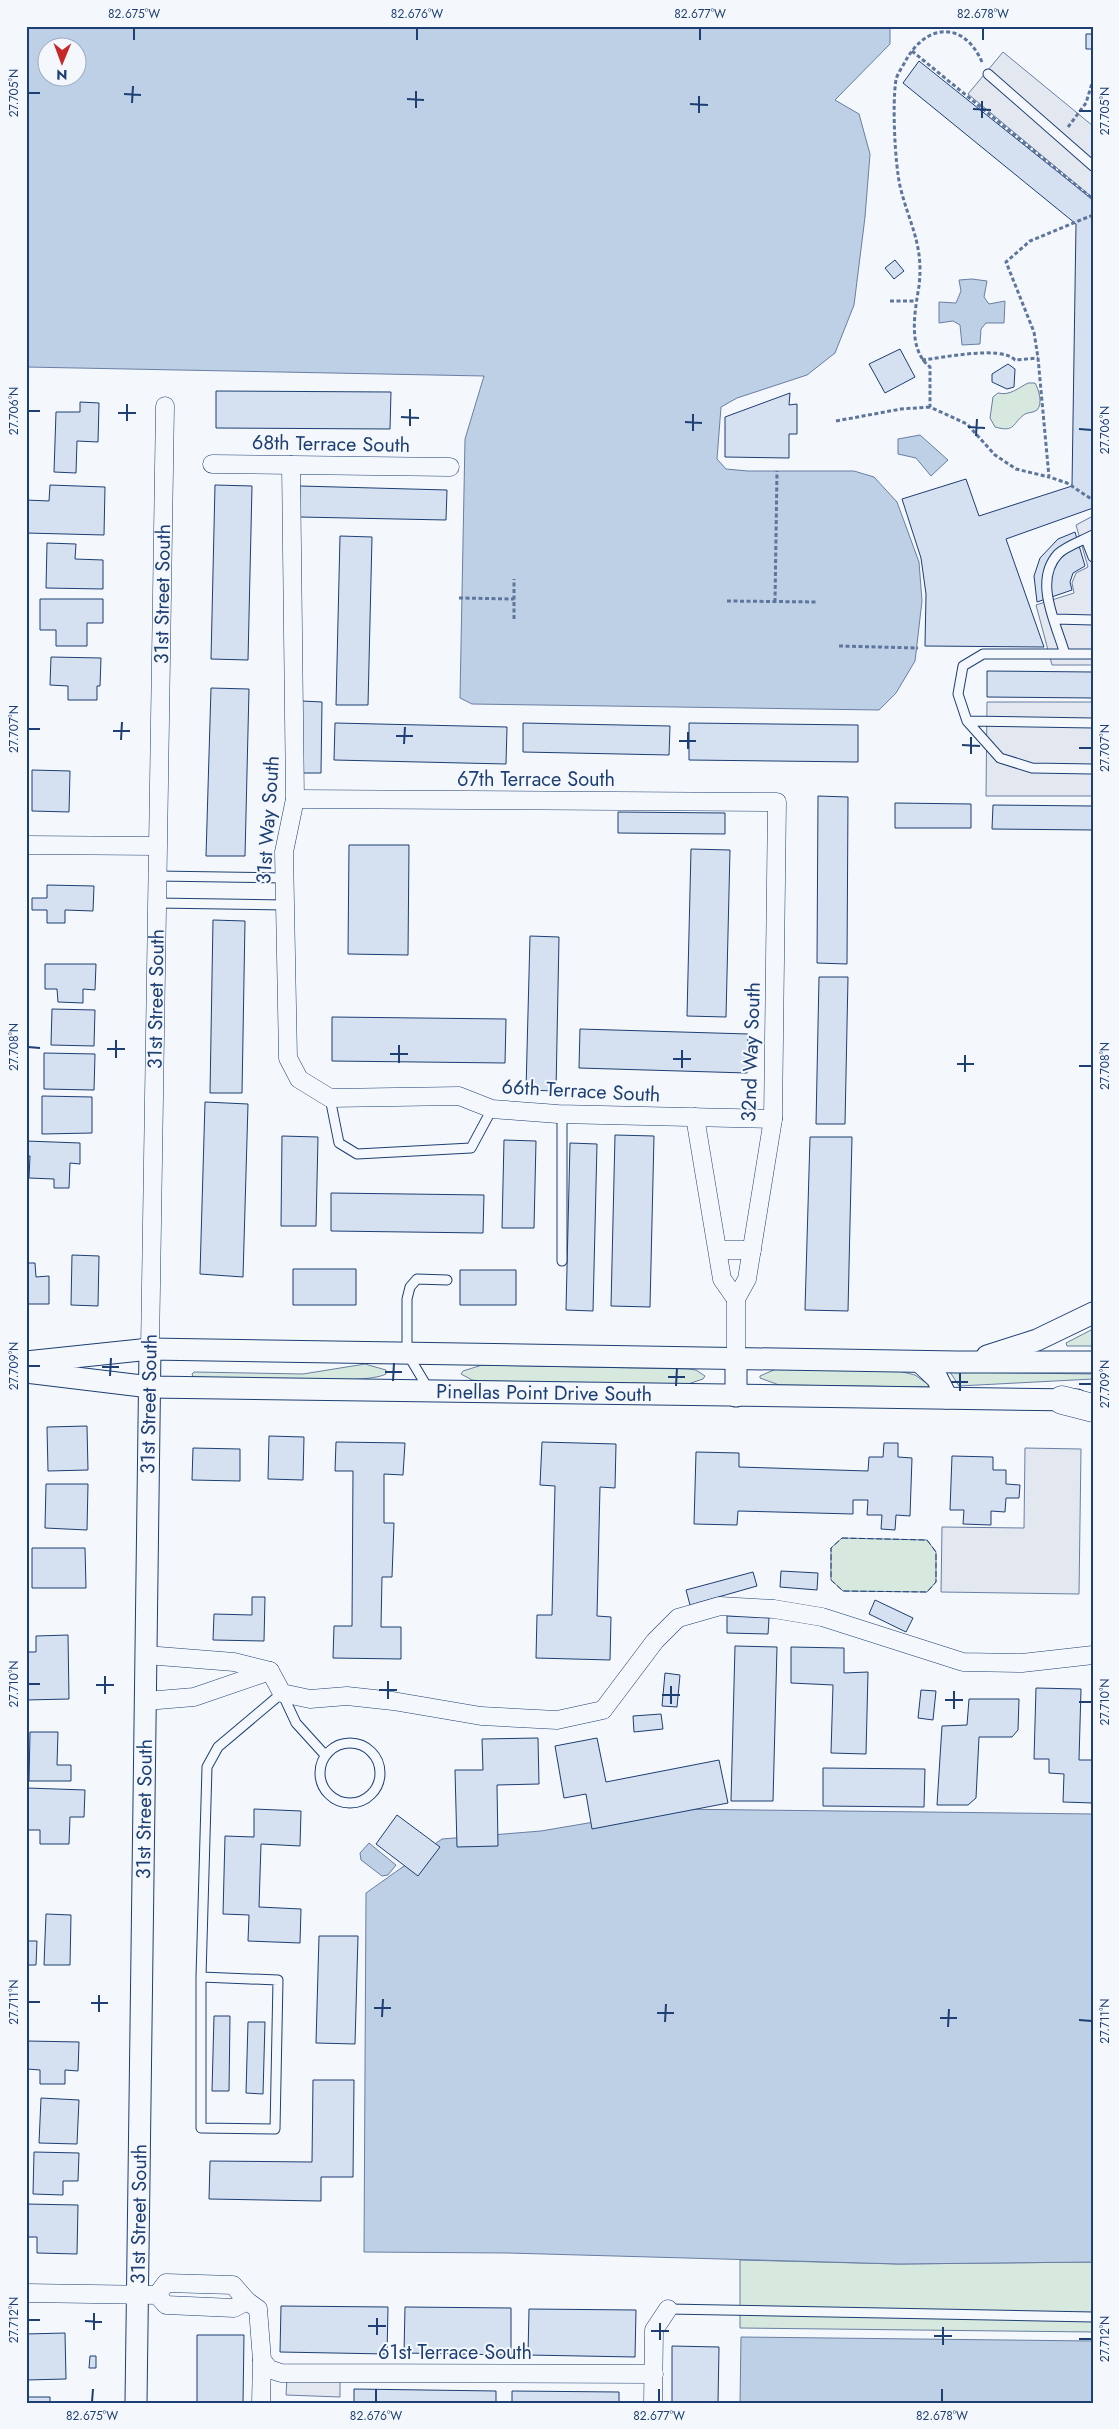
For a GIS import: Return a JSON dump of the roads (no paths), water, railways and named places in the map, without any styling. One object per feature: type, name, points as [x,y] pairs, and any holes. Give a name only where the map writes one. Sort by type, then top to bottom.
[{"type":"highway","points":[[1062,1400],[1093,1408]]},
{"type":"street","name":"31st Street South","points":[[136,2403],[148,2295],[146,1655],[164,406]]},
{"type":"street","name":"68th Terrace South","points":[[212,464],[450,467]]},
{"type":"street","name":"31st Way South","points":[[291,465],[295,799],[284,852],[288,1058],[300,1080],[330,1098]]},
{"type":"street","name":"67th Terrace South","points":[[295,799],[777,802]]},
{"type":"street","name":"32nd Way South","points":[[736,1358],[736,1299],[747,1279],[773,1119],[777,802]]},
{"type":"street","points":[[26,845],[157,846]]},
{"type":"street","name":"66th Terrace South","points":[[330,1098],[459,1096],[492,1109],[562,1114],[773,1119]]},
{"type":"street","points":[[695,1117],[722,1279],[736,1299]]},
{"type":"street","points":[[718,1250],[752,1250]]},
{"type":"street","points":[[957,1362],[985,1356],[1037,1340],[1093,1313]]},
{"type":"street","name":"Pinellas Point Drive South","points":[[26,1362],[150,1349],[920,1362],[1093,1362]]},
{"type":"street","points":[[736,1358],[736,1396]]},
{"type":"street","points":[[920,1362],[937,1378],[947,1398]]},
{"type":"street","name":"Pinellas Point Drive South","points":[[26,1372],[150,1388],[1093,1400]]},
{"type":"street","points":[[146,1655],[234,1662],[270,1672],[282,1693],[310,1699],[347,1696],[393,1701],[481,1716],[557,1720],[603,1710],[655,1641],[678,1618],[720,1606],[774,1609],[822,1617],[963,1662],[1022,1663],[1093,1655]]},
{"type":"street","points":[[146,1700],[194,1697],[270,1672]]},
{"type":"street","points":[[26,2293],[148,2295],[166,2306],[234,2308],[247,2301],[258,2309],[262,2360],[261,2403]]},
{"type":"street","points":[[654,2403],[654,2330],[668,2309]]},
{"type":"street","name":"61st Terrace South","points":[[262,2360],[269,2369],[281,2373],[654,2374]]},
{"type":"lane","points":[[988,74],[1093,166]]},
{"type":"lane","points":[[1065,654],[1045,588],[1050,566],[1060,552],[1090,537],[1093,557]]},
{"type":"lane","points":[[1055,620],[1093,620]]},
{"type":"lane","points":[[1093,654],[983,654],[963,666],[958,694],[967,721],[1000,758],[1032,768],[1093,769]]},
{"type":"lane","points":[[967,721],[1093,723]]},
{"type":"lane","points":[[157,876],[284,878]]},
{"type":"lane","points":[[156,903],[285,905]]},
{"type":"lane","points":[[330,1098],[339,1143],[357,1154],[471,1148],[492,1109]]},
{"type":"lane","points":[[562,1114],[562,1261]]},
{"type":"lane","points":[[430,1392],[407,1353],[408,1299],[410,1287],[417,1280],[447,1280]]},
{"type":"lane","points":[[200,1977],[278,1980],[275,2130],[201,2128],[200,1977],[207,1767],[218,1747],[282,1693],[296,1723],[325,1756]]},
{"type":"lane","points":[[340,1745],[359,1745],[367,1749],[374,1756],[380,1773],[373,1792],[365,1799],[345,1803],[331,1796],[322,1785],[320,1775],[321,1765],[325,1756],[340,1745]]},
{"type":"lane","points":[[668,2309],[1093,2317]]},
{"type":"water","points":[[26,26],[890,26],[890,44],[835,100],[859,114],[870,154],[865,217],[854,305],[835,353],[807,375],[737,398],[721,407],[717,459],[726,469],[748,471],[854,471],[874,477],[897,502],[919,562],[922,601],[915,661],[896,693],[879,710],[472,704],[460,698],[465,439],[484,376],[26,367]]},
{"type":"water","points":[[959,280],[987,281],[984,297],[989,304],[1005,301],[1004,323],[986,323],[981,329],[980,344],[962,345],[960,325],[953,321],[939,323],[939,302],[956,303],[961,291]]},
{"type":"water","points":[[920,435],[948,460],[931,476],[916,458],[898,454],[898,439]]},
{"type":"water","points":[[671,1809],[1093,1814],[1093,2262],[899,2264],[508,2253],[364,2252],[366,1893],[442,1839],[541,1831]]},
{"type":"water","points":[[369,1843],[396,1865],[388,1875],[382,1876],[361,1860],[360,1853]]},
{"type":"water","points":[[741,2337],[1093,2341],[1093,2403],[740,2403]]}]
